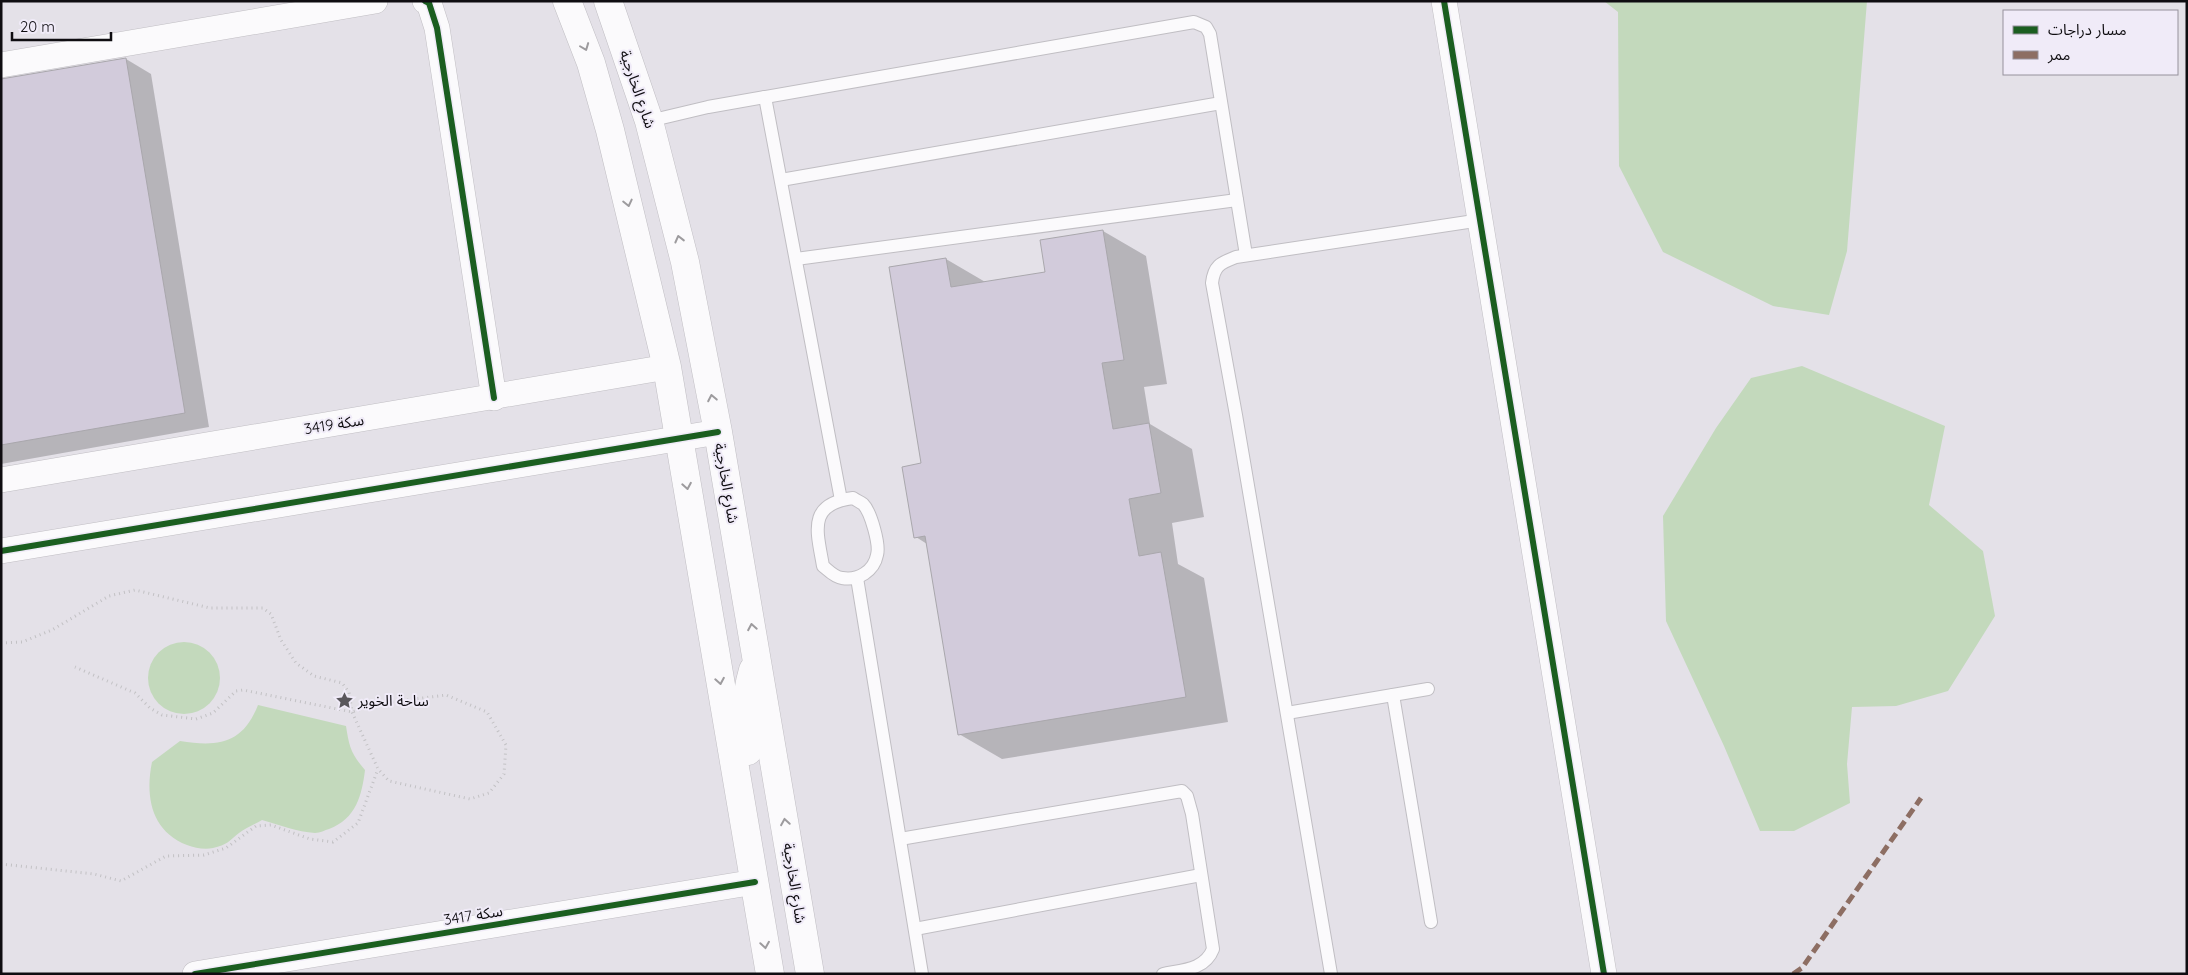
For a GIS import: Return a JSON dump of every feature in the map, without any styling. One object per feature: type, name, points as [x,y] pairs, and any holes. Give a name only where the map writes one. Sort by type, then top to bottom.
[{"type":"main road","points":[[567,1],[591,63],[610,130],[667,367],[770,974]]},
{"type":"main road","name":"شارع الخارجية","points":[[608,1],[650,121],[684,262],[718,432],[810,974]]},
{"type":"main road","points":[[755,882],[761,863],[764,843],[748,749],[745,718],[748,686],[757,655]]},
{"type":"main road","points":[[755,882],[768,897],[777,915],[789,974]]},
{"type":"street","points":[[1,64],[375,1]]},
{"type":"street","points":[[425,1],[429,3],[437,28],[494,398]]},
{"type":"street","points":[[1444,1],[1604,974]]},
{"type":"street","name":"سكة 3419","points":[[1,480],[494,398],[667,367]]},
{"type":"street","points":[[1,551],[718,432]]},
{"type":"street","name":"سكة 3417","points":[[195,974],[755,882]]},
{"type":"lane","points":[[650,121],[708,107],[1194,22],[1206,26],[1210,34],[1246,256]]},
{"type":"lane","points":[[765,97],[841,500]]},
{"type":"lane","points":[[781,180],[1221,103]]},
{"type":"lane","points":[[796,259],[1237,200]]},
{"type":"lane","points":[[1331,974],[1212,283],[1213,271],[1221,263],[1236,257],[1481,220]]},
{"type":"lane","points":[[853,498],[863,504],[871,518],[878,554],[874,565],[867,573],[857,578],[841,578],[823,566],[817,531],[819,515],[827,506],[841,500],[853,498]]},
{"type":"lane","points":[[857,578],[922,974]]},
{"type":"lane","points":[[1287,714],[1428,689]]},
{"type":"lane","points":[[1393,695],[1431,922]]},
{"type":"lane","points":[[900,839],[1182,791],[1187,796],[1192,814],[1213,950],[1210,959],[1200,966],[1162,974]]},
{"type":"lane","points":[[915,929],[1201,875]]},
{"type":"path","points":[[1,643],[22,642],[52,630],[109,596],[136,590],[210,608],[263,608],[271,614],[282,640],[296,663],[314,676],[342,683],[349,692],[352,712],[378,769],[390,781],[470,799],[489,793],[504,774],[506,745],[486,712],[446,695],[378,704],[352,712],[243,690],[236,691],[213,712],[196,719],[162,715],[150,708],[134,692],[75,667]]},
{"type":"path","points":[[1,864],[94,874],[121,881],[166,856],[204,855],[226,848],[256,826],[270,825],[310,839],[333,842],[358,823],[378,769]]},
{"type":"green space","points":[[1604,1],[1867,1],[1847,251],[1829,315],[1773,306],[1663,252],[1619,166],[1618,12]]},
{"type":"green space","points":[[1802,366],[1945,426],[1929,505],[1983,551],[1995,616],[1948,691],[1896,706],[1852,707],[1847,764],[1850,803],[1794,831],[1760,831],[1724,746],[1666,621],[1663,516],[1716,428],[1751,378]]},
{"type":"green space","points":[[191,642],[210,652],[218,664],[220,678],[218,692],[210,704],[198,712],[177,714],[158,704],[150,692],[148,671],[158,652],[170,644]]},
{"type":"green space","points":[[258,705],[346,726],[351,750],[365,770],[362,788],[356,805],[346,819],[338,825],[317,833],[295,830],[262,820],[218,847],[203,849],[187,845],[175,839],[165,831],[153,811],[149,787],[152,762],[180,741],[217,743],[228,740],[245,728]]},
{"type":"building","points":[[126,58],[185,413],[1,445],[1,79]]},
{"type":"building","points":[[1103,230],[1124,360],[1102,363],[1113,429],[1149,423],[1161,493],[1129,499],[1139,556],[1161,552],[1186,697],[958,735],[925,536],[914,538],[902,467],[921,463],[889,267],[946,258],[951,287],[1045,272],[1040,240]]},
{"type":"marked path","points":[[1793,974],[1802,968],[1921,798]]},
{"type":"cycle path","points":[[425,1],[429,3],[437,28],[494,398]]},
{"type":"cycle path","points":[[1444,1],[1604,974]]},
{"type":"cycle path","points":[[1,551],[718,432]]},
{"type":"cycle path","points":[[195,974],[755,882]]},
{"type":"place","name":"ساحة الخوير","points":[[344,700]]}]
